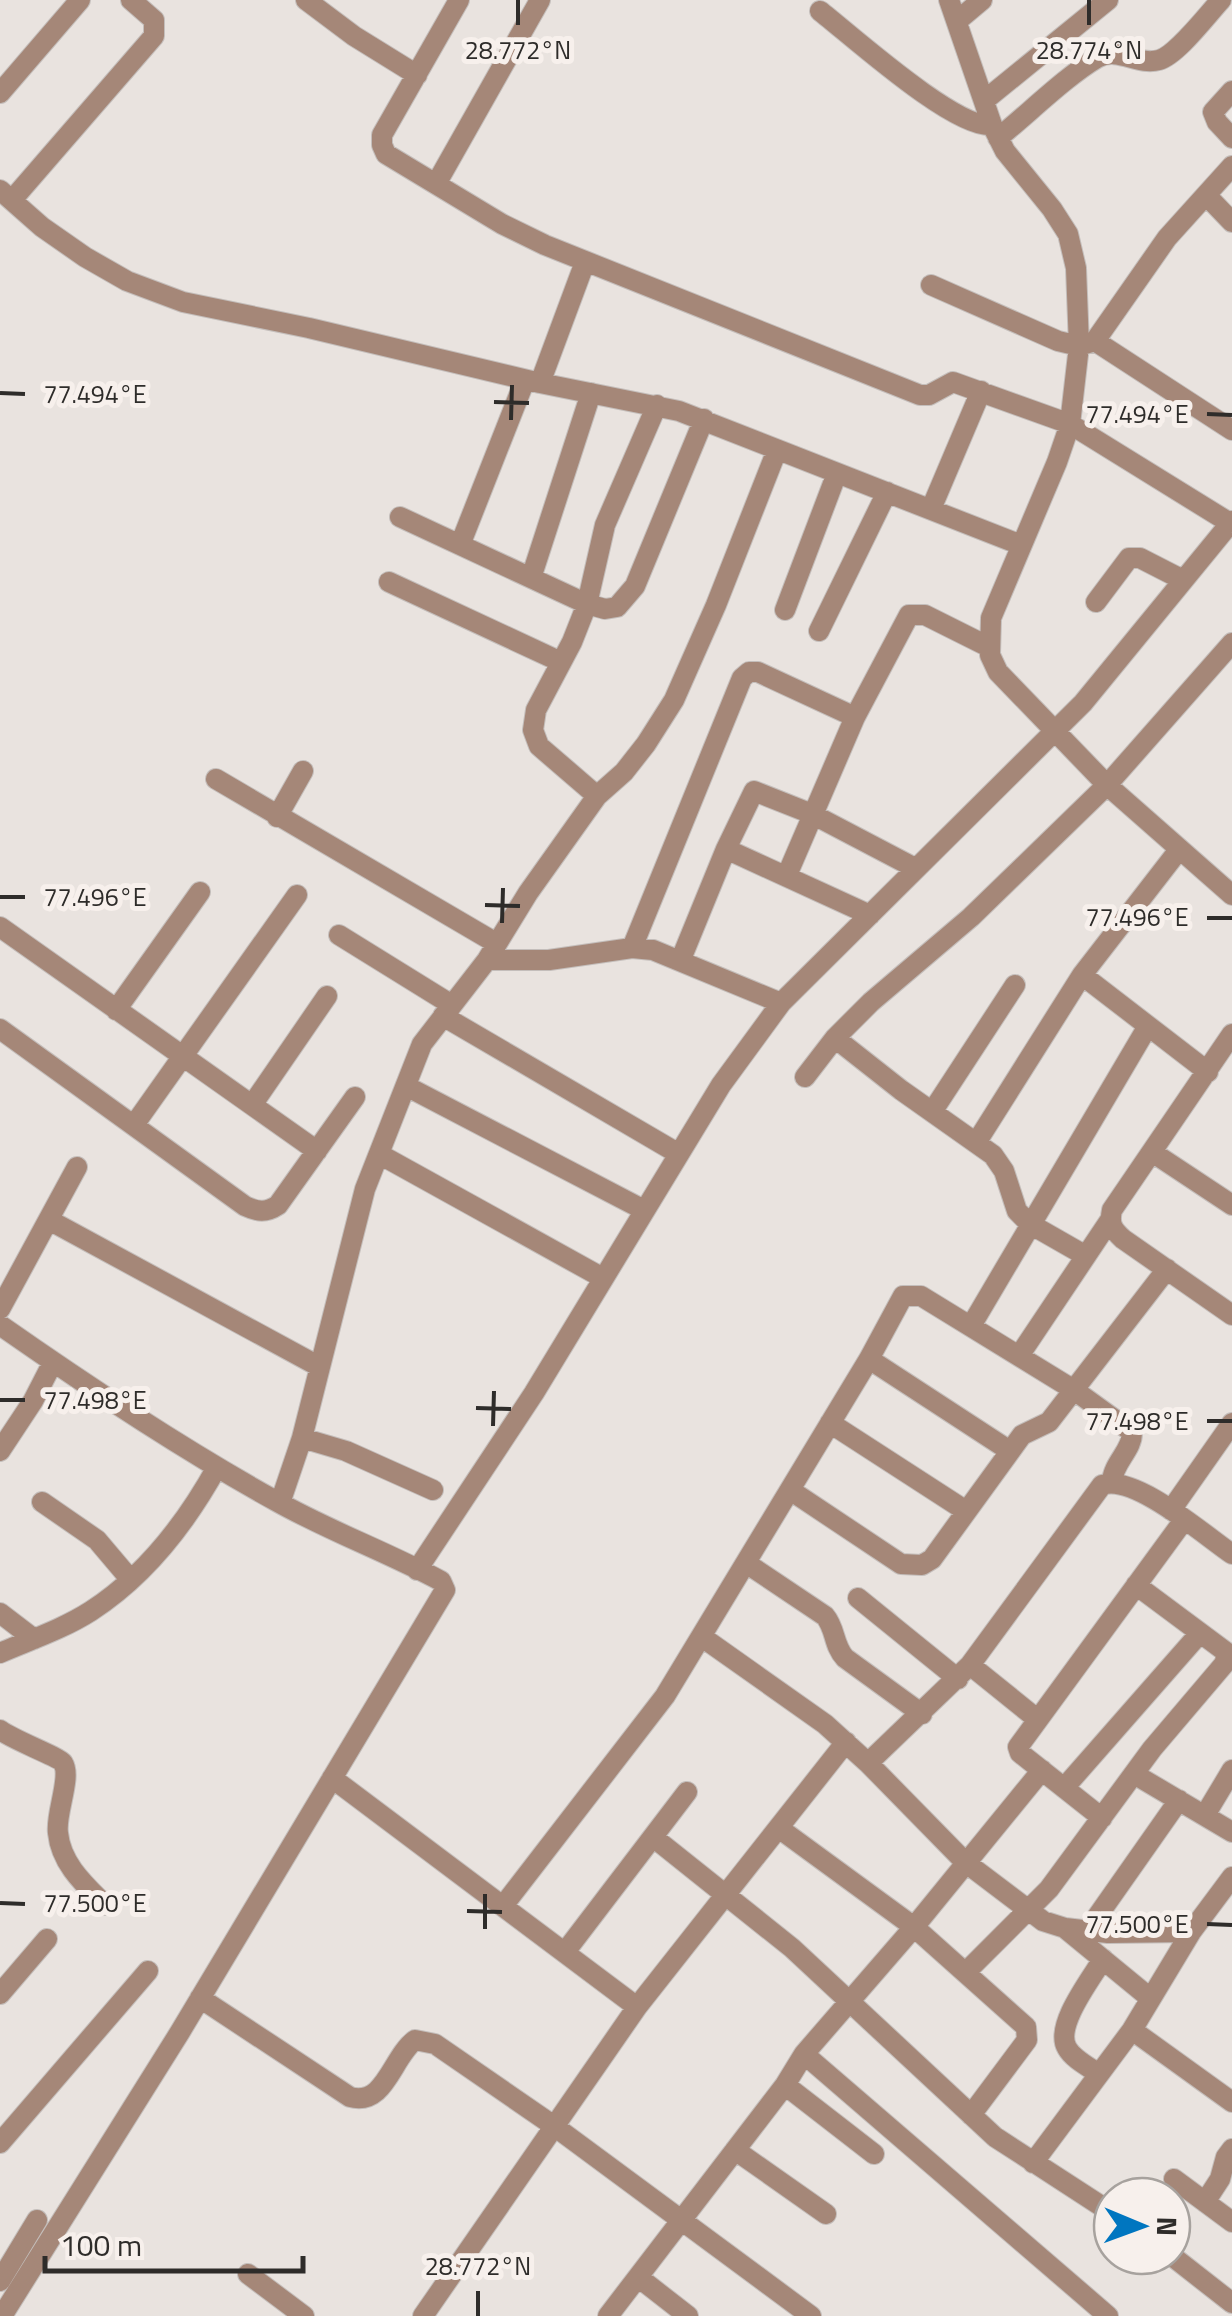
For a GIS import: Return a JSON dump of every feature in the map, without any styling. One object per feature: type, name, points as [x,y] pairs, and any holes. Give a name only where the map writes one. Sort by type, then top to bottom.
[{"type":"street","points":[[0,93],[80,0]]},
{"type":"street","points":[[131,0],[154,20],[154,36],[6,195],[85,257],[128,281],[184,302],[532,382],[657,405],[704,419],[1021,545]]},
{"type":"street","points":[[306,0],[417,75]]},
{"type":"street","points":[[436,184],[540,0]]},
{"type":"street","points":[[949,0],[1005,152],[1068,234],[1086,343],[1070,424],[991,618],[989,647],[998,672],[1106,784],[1232,895]]},
{"type":"street","points":[[957,21],[982,0]]},
{"type":"street","points":[[984,100],[1108,0]]},
{"type":"street","points":[[995,131],[1098,57],[1120,54],[1144,61],[1160,60],[1220,0]]},
{"type":"street","points":[[430,1576],[534,1392],[678,1154],[722,1084],[782,1003],[916,868],[1064,741],[1109,674],[1231,522],[1070,424],[952,382],[929,395],[920,395],[585,262],[502,224],[386,154],[382,135],[455,1]]},
{"type":"street","points":[[820,10],[948,110],[995,131]]},
{"type":"street","points":[[1232,90],[1214,112],[1214,118],[1232,138]]},
{"type":"street","points":[[1086,343],[1167,238],[1232,166]]},
{"type":"street","points":[[1206,194],[1232,222]]},
{"type":"street","points":[[460,545],[585,262]]},
{"type":"street","points":[[931,285],[1058,341],[1086,343],[1232,430]]},
{"type":"street","points":[[931,508],[980,391]]},
{"type":"street","points":[[531,578],[591,393]]},
{"type":"street","points":[[597,796],[539,746],[533,730],[536,710],[587,604],[605,525],[657,405]]},
{"type":"street","points":[[400,517],[587,604],[617,608],[635,586],[704,419]]},
{"type":"street","points":[[280,1504],[302,1438],[351,1239],[422,1044],[492,952],[597,796],[624,772],[674,700],[776,450]]},
{"type":"street","points":[[785,610],[837,473]]},
{"type":"street","points":[[819,631],[887,492]]},
{"type":"street","points":[[1096,602],[1129,558],[1140,558],[1183,580]]},
{"type":"street","points":[[389,582],[561,662]]},
{"type":"street","points":[[787,875],[855,716],[909,615],[925,614],[989,647]]},
{"type":"street","points":[[805,1078],[835,1038],[871,1002],[972,917],[1106,784],[1232,643]]},
{"type":"street","points":[[632,948],[742,678],[749,672],[758,672],[855,716]]},
{"type":"street","points":[[277,817],[302,771]]},
{"type":"street","points":[[216,779],[492,952],[548,960],[632,948],[653,950],[782,1003]]},
{"type":"street","points":[[680,959],[754,791],[812,814],[916,868]]},
{"type":"street","points":[[726,849],[870,914]]},
{"type":"street","points":[[976,1143],[1082,975],[1178,851]]},
{"type":"street","points":[[116,1010],[200,892]]},
{"type":"street","points":[[134,1125],[297,894]]},
{"type":"street","points":[[2,934],[317,1151]]},
{"type":"street","points":[[340,935],[447,1011],[678,1154]]},
{"type":"street","points":[[1082,975],[1208,1072]]},
{"type":"street","points":[[932,1112],[1015,985]]},
{"type":"street","points":[[252,1105],[328,996]]},
{"type":"street","points":[[970,1326],[1148,1026]]},
{"type":"street","points":[[0,1029],[256,1211],[269,1211],[278,1205],[355,1096]]},
{"type":"street","points":[[1019,1356],[1232,1034]]},
{"type":"street","points":[[835,1038],[993,1155],[1004,1171],[1017,1211],[1030,1224],[1086,1256]]},
{"type":"street","points":[[406,1086],[644,1210]]},
{"type":"street","points":[[1152,1152],[1232,1205]]},
{"type":"street","points":[[379,1154],[603,1278]]},
{"type":"street","points":[[0,1309],[77,1168]]},
{"type":"street","points":[[48,1220],[320,1367]]},
{"type":"street","points":[[1110,1220],[1122,1239],[1232,1315]]},
{"type":"street","points":[[790,1490],[901,1564],[922,1566],[932,1558],[1022,1434],[1050,1422],[1168,1269]]},
{"type":"street","points":[[503,1906],[666,1696],[902,1296],[920,1296],[1074,1390],[1132,1432],[1132,1442],[1116,1464],[1112,1482]]},
{"type":"street","points":[[0,1325],[140,1420],[280,1504],[445,1586],[200,1998],[2,2316]]},
{"type":"street","points":[[868,1359],[1010,1451]]},
{"type":"street","points":[[0,1451],[53,1362]]},
{"type":"street","points":[[830,1423],[966,1511]]},
{"type":"street","points":[[1102,1818],[1020,1753],[1018,1747],[1136,1585],[1232,1423]]},
{"type":"street","points":[[302,1438],[346,1451],[433,1490]]},
{"type":"street","points":[[0,1653],[92,1610],[130,1579],[170,1540],[197,1504],[217,1467]]},
{"type":"street","points":[[868,1763],[964,1672],[1102,1485],[1112,1482],[1135,1489],[1232,1554]]},
{"type":"street","points":[[42,1502],[97,1540],[130,1579]]},
{"type":"street","points":[[746,1563],[825,1616],[837,1650],[922,1714]]},
{"type":"street","points":[[966,1972],[1028,1912],[1152,1748],[1226,1663],[1226,1652],[1136,1585]]},
{"type":"street","points":[[858,1598],[1036,1719]]},
{"type":"street","points":[[0,1613],[34,1639]]},
{"type":"street","points":[[1064,1788],[1200,1633]]},
{"type":"street","points":[[702,1636],[846,1742],[965,1862],[1028,1912],[1064,1928],[1150,1998]]},
{"type":"street","points":[[0,1730],[20,1744],[61,1760],[66,1768],[57,1819],[58,1838],[77,1877],[105,1905]]},
{"type":"street","points":[[424,2316],[637,2007],[846,1742]]},
{"type":"street","points":[[608,2316],[786,2085],[804,2054],[1042,1770]]},
{"type":"street","points":[[1204,1815],[1232,1770]]},
{"type":"street","points":[[1134,1774],[1232,1832]]},
{"type":"street","points":[[332,1778],[637,2007]]},
{"type":"street","points":[[565,1952],[686,1792]]},
{"type":"street","points":[[1088,1931],[1179,1800]]},
{"type":"street","points":[[780,1829],[914,1927],[1026,2027],[1029,2036],[970,2114]]},
{"type":"street","points":[[653,1837],[850,1999],[970,2114],[1033,2163],[1092,2200]]},
{"type":"street","points":[[1033,2163],[1132,2030],[1191,1932],[1232,1878]]},
{"type":"street","points":[[1064,1928],[1191,1932]]},
{"type":"street","points":[[0,1994],[47,1939]]},
{"type":"street","points":[[1099,2074],[1073,2055],[1063,2035],[1065,2022],[1102,1958]]},
{"type":"street","points":[[0,2143],[148,1970]]},
{"type":"street","points":[[200,1998],[350,2097],[368,2099],[376,2093],[408,2046],[425,2040],[554,2126],[810,2316]]},
{"type":"street","points":[[1132,2030],[1232,2102]]},
{"type":"street","points":[[804,2054],[1108,2316]]},
{"type":"street","points":[[786,2085],[874,2154]]},
{"type":"street","points":[[1205,2202],[1232,2149]]},
{"type":"street","points":[[736,2150],[826,2214]]},
{"type":"street","points":[[1192,2192],[1232,2222]]},
{"type":"street","points":[[0,2281],[37,2220]]},
{"type":"street","points":[[1192,2272],[1232,2304],[1224,2316]]},
{"type":"street","points":[[248,2274],[304,2316]]},
{"type":"street","points":[[638,2277],[688,2316]]}]
